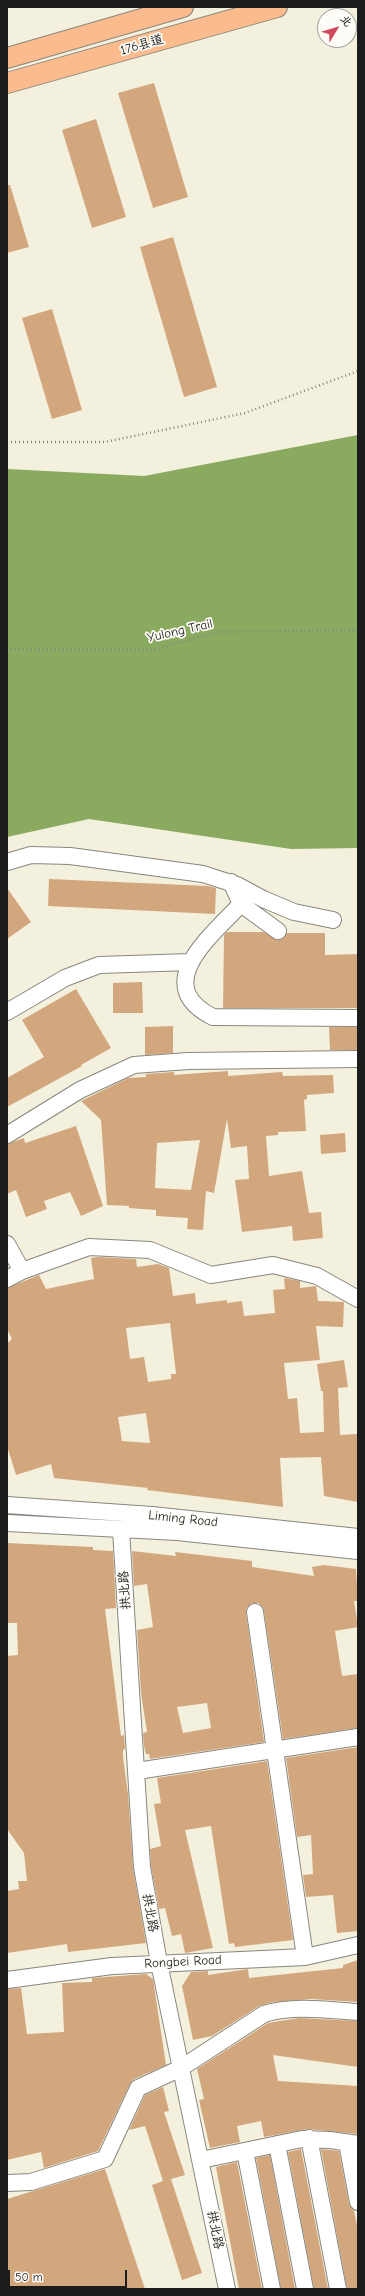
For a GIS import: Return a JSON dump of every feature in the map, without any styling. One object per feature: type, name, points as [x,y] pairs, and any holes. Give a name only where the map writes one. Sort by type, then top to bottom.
[{"type":"main road","name":"176县道","points":[[7,58],[183,7]]},
{"type":"main road","name":"176县道","points":[[7,84],[277,7]]},
{"type":"street","points":[[7,862],[31,855],[70,856],[203,874],[231,882],[294,912],[333,920]]},
{"type":"street","points":[[231,882],[241,904],[278,931]]},
{"type":"street","points":[[241,904],[193,956],[190,962],[185,981],[188,997],[198,1010],[213,1017],[358,1018]]},
{"type":"street","points":[[7,1012],[65,978],[99,965],[190,962]]},
{"type":"street","points":[[7,1135],[80,1090],[134,1066],[188,1061],[358,1059]]},
{"type":"street","points":[[7,1244],[22,1271]]},
{"type":"street","points":[[7,1279],[22,1271],[89,1247],[150,1250],[211,1275],[272,1265],[317,1276],[358,1298]]},
{"type":"street","name":"Liming Road","points":[[7,1505],[152,1515],[358,1537]]},
{"type":"street","name":"Liming Road","points":[[7,1523],[177,1532],[358,1551]]},
{"type":"street","name":"拱北路","points":[[121,1530],[142,1867],[159,1964],[201,2160],[223,2288]]},
{"type":"street","points":[[255,1612],[305,1958]]},
{"type":"street","points":[[137,1771],[358,1737]]},
{"type":"street","name":"Rongbei Road","points":[[7,1980],[112,1966],[305,1958],[358,1945]]},
{"type":"street","points":[[7,2183],[31,2182],[106,2159],[138,2088],[181,2068],[264,2014],[284,2010],[358,2012]]},
{"type":"street","points":[[201,2160],[309,2138],[353,2144],[358,2202]]},
{"type":"street","points":[[309,2138],[338,2289]]},
{"type":"street","points":[[277,2144],[305,2289]]},
{"type":"street","points":[[245,2151],[272,2289]]},
{"type":"path","points":[[7,442],[105,442],[245,413],[358,371]]},
{"type":"path","name":"Yulong Trail","points":[[7,649],[153,650],[217,632],[358,630]]},
{"type":"green space","points":[[358,435],[358,848],[291,849],[89,819],[7,837],[7,469],[144,476]]},
{"type":"building","points":[[154,83],[188,197],[153,208],[118,93]]},
{"type":"building","points":[[96,119],[126,217],[92,228],[62,130]]},
{"type":"building","points":[[7,185],[10,185],[29,247],[7,253]]},
{"type":"building","points":[[173,237],[217,387],[184,397],[140,247]]},
{"type":"building","points":[[52,309],[82,410],[52,419],[22,318]]},
{"type":"building","points":[[49,879],[208,886],[216,888],[215,914],[48,906]]},
{"type":"building","points":[[7,888],[31,922],[7,939]]},
{"type":"building","points":[[227,932],[264,932],[277,940],[282,939],[287,933],[325,933],[325,955],[358,954],[358,1008],[223,1008],[224,935]]},
{"type":"building","points":[[142,982],[143,1013],[113,1013],[113,983]]},
{"type":"building","points":[[76,989],[111,1048],[81,1065],[82,1066],[7,1107],[7,1078],[44,1057],[22,1020]]},
{"type":"building","points":[[173,1026],[173,1053],[145,1055],[145,1027]]},
{"type":"building","points":[[329,1027],[358,1027],[358,1050],[330,1050]]},
{"type":"building","points":[[228,1071],[228,1076],[282,1072],[283,1076],[333,1075],[334,1093],[307,1095],[307,1099],[304,1100],[306,1131],[278,1132],[278,1135],[266,1136],[269,1176],[302,1171],[309,1213],[321,1212],[323,1238],[293,1241],[292,1226],[242,1232],[235,1180],[249,1179],[247,1146],[231,1148],[227,1119],[214,1193],[206,1191],[203,1230],[187,1229],[188,1218],[156,1216],[156,1210],[129,1208],[129,1206],[107,1205],[101,1120],[81,1101],[128,1078],[146,1077],[146,1074],[174,1072],[174,1075]],"holes":[[[200,1140],[191,1190],[155,1188],[157,1143]]]},
{"type":"building","points":[[76,1126],[103,1206],[81,1216],[70,1192],[44,1201],[47,1209],[26,1217],[16,1190],[7,1194],[7,1144],[24,1138],[25,1143]]},
{"type":"building","points":[[345,1133],[346,1152],[321,1154],[320,1135]]},
{"type":"building","points":[[91,1258],[136,1259],[137,1267],[158,1264],[169,1268],[173,1296],[195,1293],[196,1304],[227,1300],[227,1303],[242,1301],[244,1316],[275,1313],[273,1290],[285,1289],[284,1278],[300,1281],[300,1288],[316,1286],[318,1301],[344,1302],[343,1327],[316,1326],[320,1360],[284,1363],[288,1399],[297,1398],[300,1433],[324,1432],[323,1391],[321,1391],[317,1364],[344,1360],[348,1387],[338,1388],[340,1435],[357,1434],[358,1502],[324,1496],[321,1457],[280,1458],[283,1507],[147,1490],[148,1488],[54,1478],[51,1464],[16,1475],[7,1446],[7,1343],[12,1339],[7,1329],[7,1288],[39,1275],[46,1289],[94,1279]],"holes":[[[170,1323],[176,1374],[171,1374],[171,1379],[148,1382],[144,1357],[130,1359],[126,1328]],[[146,1413],[150,1443],[122,1441],[118,1417]]]},
{"type":"building","points":[[7,1543],[93,1547],[93,1550],[113,1551],[116,1608],[105,1609],[121,1736],[124,1735],[125,1749],[123,1750],[123,1757],[128,1794],[133,1868],[146,1943],[68,1952],[67,1944],[7,1953],[7,1891],[19,1889],[18,1881],[27,1881],[24,1853],[7,1829],[7,1656],[18,1655],[17,1623],[7,1623]]},
{"type":"building","points":[[132,1551],[176,1556],[175,1552],[252,1561],[252,1567],[314,1576],[312,1567],[324,1565],[356,1569],[358,1601],[354,1601],[358,1627],[335,1631],[342,1676],[358,1674],[358,1728],[283,1739],[264,1611],[259,1603],[253,1603],[246,1608],[246,1613],[264,1742],[150,1759],[149,1754],[146,1754],[144,1746],[143,1733],[147,1732],[141,1693],[137,1630],[153,1627],[147,1584],[134,1586]],"holes":[[[207,1703],[211,1728],[183,1733],[177,1707]]]},
{"type":"building","points":[[358,1747],[358,1931],[337,1933],[333,1895],[306,1897],[303,1875],[313,1874],[311,1835],[297,1837],[286,1758]]},
{"type":"building","points":[[267,1761],[293,1940],[235,1947],[234,1943],[229,1944],[211,1826],[185,1830],[213,1948],[185,1953],[181,1934],[172,1936],[165,1908],[159,1909],[151,1866],[150,1849],[161,1846],[154,1804],[161,1803],[157,1778]]},
{"type":"building","points":[[358,1960],[358,2002],[311,1999],[273,2002],[259,2006],[212,2036],[193,2040],[182,1986],[191,1972],[208,1971],[208,1975],[248,1969],[249,1978],[343,1968],[343,1965]]},
{"type":"building","points":[[146,1974],[153,1979],[166,2065],[134,2079],[130,2084],[98,2151],[44,2168],[41,2152],[7,2160],[7,1989],[21,1988],[27,2034],[64,2032],[62,1983],[92,1982],[92,1978]]},
{"type":"building","points":[[299,2018],[358,2021],[358,2067],[273,2055],[278,2081],[358,2086],[358,2134],[308,2129],[264,2137],[261,2121],[237,2126],[240,2142],[210,2148],[199,2100],[204,2099],[197,2069],[268,2023]]},
{"type":"building","points":[[163,2087],[169,2111],[164,2112],[185,2175],[171,2179],[202,2273],[182,2280],[152,2185],[163,2181],[145,2126],[129,2130],[145,2095]]},
{"type":"building","points":[[301,2149],[328,2289],[314,2289],[288,2152]]},
{"type":"building","points":[[321,2149],[339,2151],[349,2204],[354,2211],[358,2230],[358,2289],[347,2289]]},
{"type":"building","points":[[270,2155],[295,2289],[281,2289],[256,2158]]},
{"type":"building","points":[[237,2162],[262,2289],[239,2289],[216,2167]]},
{"type":"building","points":[[105,2169],[145,2289],[10,2289],[7,2278],[7,2199]]}]
